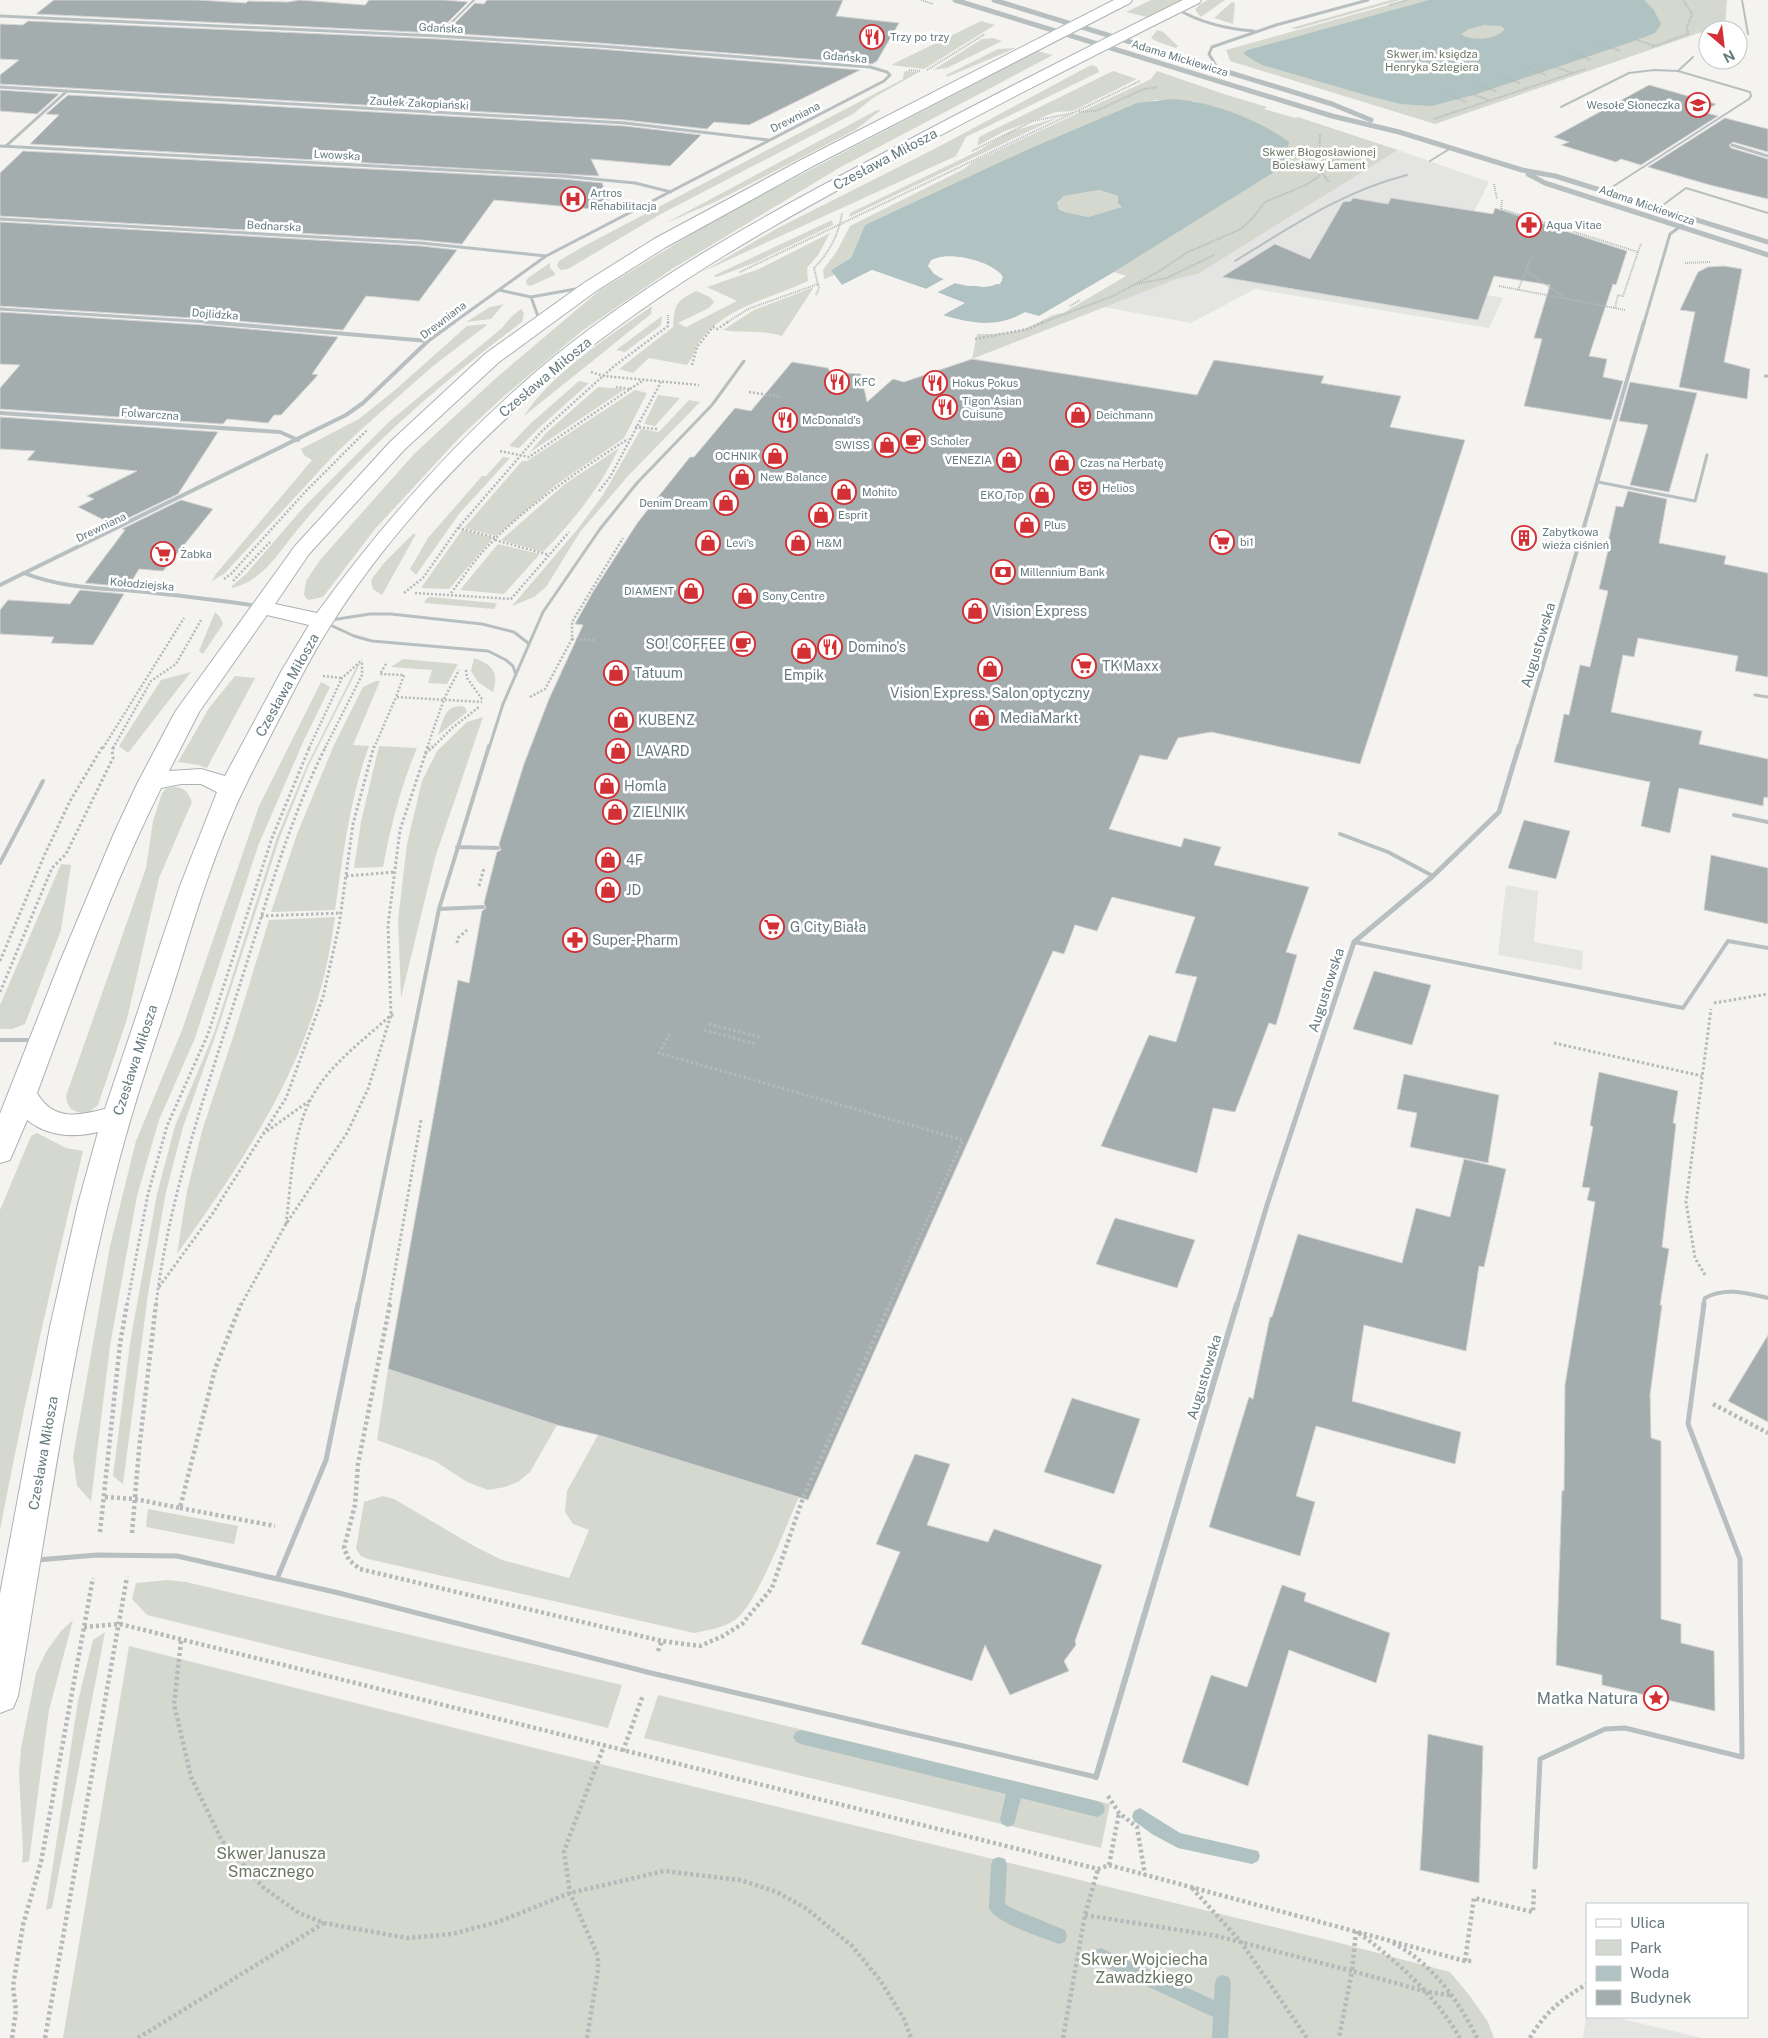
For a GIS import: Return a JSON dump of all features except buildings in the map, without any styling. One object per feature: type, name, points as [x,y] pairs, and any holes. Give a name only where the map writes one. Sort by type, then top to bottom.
[{"type":"main road","points":[[0,1152],[72,964],[127,831],[186,712],[220,667],[260,606],[302,550],[398,446],[492,358],[590,287],[713,212],[1075,24],[1125,0]]},
{"type":"main road","name":"Czesława Miłosza","points":[[0,1696],[67,1323],[93,1203],[116,1116],[202,858],[230,790],[292,674],[323,621],[428,486],[509,405],[580,346],[671,281],[756,229],[851,176],[1103,44],[1194,0]]},
{"type":"main road","points":[[260,606],[323,621]]},
{"type":"main road","points":[[149,784],[194,775],[219,781],[230,790]]},
{"type":"main road","points":[[23,1093],[33,1110],[65,1126],[86,1125],[116,1116]]},
{"type":"street","name":"Adama Mickiewicza","points":[[956,0],[1332,116],[1399,132],[1522,170],[1555,176],[1768,242]]},
{"type":"street","name":"Adama Mickiewicza","points":[[994,0],[1332,104],[1399,132]]},
{"type":"street","points":[[1352,0],[1357,3]]},
{"type":"street","points":[[1218,69],[1209,54],[1212,47],[1258,31],[1368,0]]},
{"type":"street","points":[[1176,9],[1208,24],[1236,30],[1258,31]]},
{"type":"street","name":"Gdańska","points":[[0,16],[438,36],[599,46],[880,70]]},
{"type":"street","name":"Drewniana","points":[[0,585],[346,415],[363,403],[428,341],[546,256],[888,79],[890,75],[880,70]]},
{"type":"street","name":"Zaułek Zakopiański","points":[[0,87],[624,123],[770,140]]},
{"type":"street","points":[[6,146],[67,91]]},
{"type":"street","points":[[1732,145],[1768,156]]},
{"type":"street","name":"Lwowska","points":[[0,146],[562,176],[635,183],[671,192]]},
{"type":"street","name":"Adama Mickiewicza","points":[[1522,170],[1545,183],[1768,255]]},
{"type":"street","points":[[1594,198],[1606,191]]},
{"type":"street","points":[[1647,216],[1659,208]]},
{"type":"street","name":"Augustowska","points":[[1096,1776],[1261,1224],[1354,942],[1433,876],[1498,812],[1598,482],[1670,234],[1692,218]]},
{"type":"street","name":"Bednarska","points":[[0,220],[421,243],[546,256]]},
{"type":"street","points":[[499,290],[531,297],[590,287]]},
{"type":"street","points":[[531,297],[540,322]]},
{"type":"street","name":"Dojlidzka","points":[[0,309],[227,324],[428,341]]},
{"type":"street","name":"Folwarczna","points":[[0,413],[280,432],[298,440]]},
{"type":"street","name":"Kołodziejska","points":[[24,573],[41,580],[65,586],[167,594],[260,606]]},
{"type":"lane","points":[[438,36],[474,0]]},
{"type":"lane","points":[[1742,0],[1746,20]]},
{"type":"lane","points":[[1678,71],[1693,57]]},
{"type":"lane","points":[[1561,107],[1629,73],[1654,70],[1678,71],[1750,92],[1751,96],[1749,99],[1606,191]]},
{"type":"lane","points":[[1430,161],[1451,148]]},
{"type":"lane","points":[[1234,261],[1353,190],[1407,174]]},
{"type":"lane","points":[[1659,208],[1686,188],[1768,213]]},
{"type":"lane","points":[[277,1579],[326,1460],[439,909],[503,704],[543,612],[600,529],[637,483],[712,404],[744,362]]},
{"type":"lane","points":[[1598,482],[1695,501],[1707,456]]},
{"type":"lane","points":[[323,621],[370,614],[391,614],[482,624],[514,632],[528,643]]},
{"type":"lane","points":[[323,621],[354,636],[372,641],[488,651],[506,660],[513,666],[516,674]]},
{"type":"lane","points":[[1755,695],[1768,697]]},
{"type":"lane","points":[[0,863],[44,782]]},
{"type":"lane","points":[[1734,815],[1768,822]]},
{"type":"lane","points":[[1340,834],[1388,852],[1433,876]]},
{"type":"lane","points":[[457,847],[498,848]]},
{"type":"lane","points":[[439,909],[483,907]]},
{"type":"lane","points":[[1354,942],[1683,1008],[1728,941],[1768,948]]},
{"type":"lane","points":[[0,1040],[43,1040]]},
{"type":"lane","points":[[1534,1867],[1540,1760],[1605,1729],[1625,1728],[1742,1757],[1740,1559],[1688,1424],[1705,1298],[1714,1292],[1731,1290],[1768,1298]]},
{"type":"lane","points":[[24,1561],[97,1555],[177,1556],[340,1593],[651,1673],[1096,1776]]},
{"type":"path","points":[[1646,49],[1688,34],[1687,27],[1692,14],[1683,0]]},
{"type":"path","points":[[1637,40],[1655,46]]},
{"type":"path","points":[[1600,43],[1620,51]]},
{"type":"path","points":[[1571,52],[1591,60]]},
{"type":"path","points":[[1526,67],[1546,75]]},
{"type":"path","points":[[1556,67],[1573,73]]},
{"type":"path","points":[[1429,120],[1592,67]]},
{"type":"path","points":[[1500,76],[1520,83]]},
{"type":"path","points":[[739,273],[840,226],[969,161],[1076,113],[1146,78]]},
{"type":"path","points":[[1476,84],[1496,91]]},
{"type":"path","points":[[972,151],[1006,131],[1060,114],[1096,111],[1144,89],[1159,86]]},
{"type":"path","points":[[1446,94],[1466,102]]},
{"type":"path","points":[[1474,95],[1490,100]]},
{"type":"path","points":[[1319,131],[1319,158],[1325,165]]},
{"type":"path","points":[[975,340],[1028,329],[1137,284],[1188,252],[1238,230],[1250,222],[1260,206],[1273,198],[1318,178],[1325,165],[1369,145]]},
{"type":"path","points":[[1502,200],[1501,208],[1638,252],[1641,244]]},
{"type":"path","points":[[816,295],[819,288],[814,268],[826,256],[840,226],[842,213]]},
{"type":"path","points":[[1518,290],[1530,258]]},
{"type":"path","points":[[1685,263],[1714,261]]},
{"type":"path","points":[[1526,271],[1565,298]]},
{"type":"path","points":[[692,366],[697,347],[713,327],[718,329],[739,314],[755,306],[818,284]]},
{"type":"path","points":[[1499,286],[1615,308]]},
{"type":"path","points":[[1070,306],[1080,300]]},
{"type":"path","points":[[570,530],[511,599],[451,593],[405,592],[423,578],[458,528],[520,456],[555,419],[630,354],[668,326],[668,312]]},
{"type":"path","points":[[586,370],[604,376],[693,385]]},
{"type":"path","points":[[498,451],[529,457],[645,380]]},
{"type":"path","points":[[598,492],[610,477],[661,382]]},
{"type":"path","points":[[694,390],[699,385]]},
{"type":"path","points":[[616,387],[630,390]]},
{"type":"path","points":[[636,426],[658,429]]},
{"type":"path","points":[[451,593],[486,548],[539,501],[582,469],[629,439]]},
{"type":"path","points":[[458,528],[549,555]]},
{"type":"path","points":[[530,690],[526,700],[545,689],[572,639],[572,622],[626,535]]},
{"type":"path","points":[[0,960],[44,856],[70,801],[188,612]]},
{"type":"path","points":[[0,992],[52,868],[66,854],[113,758],[112,750],[151,681],[176,664],[204,615]]},
{"type":"path","points":[[572,639],[594,640]]},
{"type":"path","points":[[12,2038],[16,2011],[13,1986],[22,1925],[41,1862],[97,1555],[120,1344],[148,1194],[167,1126],[208,1034],[272,838],[300,767],[342,678],[362,660],[362,675],[316,766],[287,838],[194,1130],[178,1189],[158,1289],[141,1431],[130,1556],[120,1624],[45,2038]]},
{"type":"path","points":[[158,1289],[213,1213],[286,1098],[323,996],[341,913],[352,824],[364,777],[374,746],[404,675],[380,674],[384,668]]},
{"type":"path","points":[[180,1508],[215,1369],[245,1295],[286,1224],[351,1124],[368,1089],[391,1015],[388,925],[400,830],[444,699],[460,668]]},
{"type":"path","points":[[466,668],[468,678],[485,702]]},
{"type":"path","points":[[396,697],[485,702]]},
{"type":"path","points":[[425,754],[452,728],[485,702]]},
{"type":"path","points":[[456,948],[458,938],[471,926],[489,848]]},
{"type":"path","points":[[346,876],[395,872]]},
{"type":"path","points":[[261,916],[341,913]]},
{"type":"path","points":[[1714,1292],[1695,1258],[1686,1202],[1712,1003],[1768,994]]},
{"type":"path","points":[[286,1224],[298,1136],[309,1101],[331,1069],[391,1015],[418,1016]]},
{"type":"path","points":[[709,1024],[760,1037]]},
{"type":"path","points":[[704,1030],[756,1044]]},
{"type":"path","points":[[670,1034],[659,1053],[964,1140],[803,1498],[772,1588]]},
{"type":"path","points":[[1554,1043],[1702,1076]]},
{"type":"path","points":[[263,1134],[309,1101]]},
{"type":"path","points":[[422,1114],[380,1360],[358,1464],[355,1505],[344,1548],[349,1560],[360,1569],[662,1640]]},
{"type":"path","points":[[1692,1393],[1768,1433]]},
{"type":"path","points":[[104,1496],[135,1499],[298,1530]]},
{"type":"path","points":[[84,1627],[120,1624],[181,1641],[1098,1869],[1109,1865],[1465,1961],[1473,1961]]},
{"type":"path","points":[[181,1641],[174,1704],[191,1777],[222,1841],[264,1888],[299,1913],[324,1923],[407,1938],[452,1934],[498,1922],[570,1893],[664,1871],[740,1880],[777,1892],[807,1909],[852,1946],[880,1980],[904,2019],[911,2038]]},
{"type":"path","points":[[587,2038],[598,1970],[598,1956],[570,1893],[564,1851],[604,1746]]},
{"type":"path","points":[[1109,1865],[1119,1814],[1137,1827],[1145,1875]]},
{"type":"path","points":[[1063,2038],[1085,1915],[1098,1869]]},
{"type":"path","points":[[1192,1888],[1242,1942],[1306,2038]]},
{"type":"path","points":[[1465,1961],[1474,1898],[1533,1912],[1534,1896]]},
{"type":"path","points":[[1085,1915],[1217,1936],[1428,1992],[1450,1995]]},
{"type":"path","points":[[138,2038],[324,1923]]},
{"type":"path","points":[[1339,2038],[1352,1971],[1356,1931]]},
{"type":"path","points":[[1356,1931],[1395,1960],[1428,1992],[1450,2019],[1460,2038]]},
{"type":"path","points":[[1356,1931],[1396,1944],[1420,1960],[1464,2013],[1478,2038]]},
{"type":"path","points":[[1530,2038],[1537,2026],[1563,1998],[1586,1985]]},
{"type":"shaded area","points":[[1398,150],[1489,182],[1437,286],[1503,298],[1489,328],[1255,289],[1191,323],[1103,307],[1179,278],[1198,274]]},
{"type":"shaded area","points":[[1506,885],[1538,891],[1534,942],[1583,951],[1582,970],[1498,955]]},
{"type":"shaded area","points":[[1586,2017],[1618,2018],[1702,2038],[1583,2038]]},
{"type":"green space","points":[[1151,0],[1182,0],[1147,17],[1126,12]]},
{"type":"green space","points":[[1208,0],[1225,0],[1201,17],[1195,10],[1200,4]]},
{"type":"green space","points":[[1391,0],[1400,0],[1297,29],[1291,28]]},
{"type":"green space","name":"Skwer im. księdza Henryka Szlegiera","points":[[1406,0],[1727,0],[1726,20],[1698,20],[1698,33],[1435,124],[1230,61],[1226,50]]},
{"type":"green space","points":[[1232,2],[1235,3],[1233,24],[1214,18]]},
{"type":"green space","points":[[981,21],[995,25],[924,69],[891,65]]},
{"type":"green space","points":[[1157,30],[1163,32],[1178,46],[1176,48],[1151,38]]},
{"type":"green space","points":[[993,38],[1002,41],[947,68],[933,70],[982,39]]},
{"type":"green space","points":[[1016,48],[947,77],[946,75],[998,49]]},
{"type":"green space","points":[[1038,51],[1053,55],[839,168],[672,269],[582,331],[504,396],[460,437],[375,529],[323,597],[308,600],[304,595],[306,581],[320,560],[414,454],[496,378],[600,290],[718,218]]},
{"type":"green space","points":[[1091,65],[1097,67],[1099,72],[966,137],[956,156],[702,272],[776,229],[940,146]]},
{"type":"green space","points":[[1113,71],[1137,79],[1073,111],[1056,112],[1005,131],[977,146],[979,137]]},
{"type":"green space","name":"Skwer Błogosławionej Bolesławy Lament","points":[[1157,71],[1267,107],[1264,109],[1295,118],[1298,117],[1398,150],[1198,274],[1179,278],[972,359],[977,334],[1018,331],[1050,316],[1063,313],[1126,276],[1114,272],[1273,173],[1250,120],[1194,101],[1155,100],[865,225],[851,258],[831,270],[835,275],[824,279],[823,270],[837,251],[850,226],[964,169],[973,162],[1151,79]]},
{"type":"green space","points":[[904,72],[919,72],[873,98],[853,114],[661,214],[568,269],[561,270],[557,266],[559,261],[584,246],[903,79]]},
{"type":"green space","points":[[877,110],[881,110],[855,130],[717,201],[666,223]]},
{"type":"green space","points":[[1059,117],[849,217],[850,213],[976,152],[1010,132]]},
{"type":"green space","points":[[1099,190],[1118,196],[1122,207],[1088,217],[1065,212],[1057,204],[1064,196]]},
{"type":"green space","points":[[832,220],[833,225],[754,263],[717,277],[713,276]]},
{"type":"green space","points":[[830,233],[818,255],[807,268],[808,281],[737,310],[724,318],[702,338],[687,365],[649,358],[633,373],[619,369],[673,327],[677,304],[684,298],[696,291],[710,297],[714,302],[709,308],[678,323],[686,327],[737,301],[707,287],[759,269]]},
{"type":"green space","points":[[550,263],[550,268],[555,275],[530,286],[527,285],[526,281],[528,278]]},
{"type":"green space","points":[[814,287],[782,336],[723,330],[754,310]]},
{"type":"green space","points":[[504,304],[491,319],[466,322],[490,307]]},
{"type":"green space","points":[[652,306],[651,314],[524,416],[549,385],[565,370]]},
{"type":"green space","points":[[521,309],[524,313],[522,322],[462,369],[404,419],[323,500],[269,565],[253,579],[232,588],[303,508],[390,421],[502,328]]},
{"type":"green space","points":[[662,316],[661,325],[625,352],[616,350]]},
{"type":"green space","points":[[487,325],[433,366],[334,455],[225,573],[211,582],[312,460],[304,455],[301,449],[359,419],[395,390],[467,326]]},
{"type":"green space","points":[[579,381],[589,383],[519,448],[509,446],[530,424]]},
{"type":"green space","points":[[598,387],[625,389],[529,453],[546,433]]},
{"type":"green space","points":[[635,390],[647,393],[624,438],[557,484],[496,536],[464,528],[522,461],[527,461]]},
{"type":"green space","points":[[658,395],[680,398],[655,426],[644,424]]},
{"type":"green space","points":[[689,400],[700,402],[628,476],[580,532],[546,587],[534,597],[512,606],[576,531],[603,495],[641,429],[659,432]]},
{"type":"green space","points":[[619,448],[586,503],[543,552],[501,540],[565,484]]},
{"type":"green space","points":[[503,457],[510,458],[459,514],[416,575],[410,569],[428,538],[482,476],[486,476]]},
{"type":"green space","points":[[462,530],[493,538],[449,589],[421,588]]},
{"type":"green space","points":[[413,534],[416,534],[382,595],[373,589],[371,580],[383,564]]},
{"type":"green space","points":[[498,544],[540,554],[504,594],[460,590]]},
{"type":"green space","points":[[427,598],[497,604],[494,609],[424,603]]},
{"type":"green space","points":[[215,612],[223,624],[203,654],[199,651]]},
{"type":"green space","points":[[474,658],[486,663],[493,670],[495,685],[493,692],[478,682],[471,671]]},
{"type":"green space","points":[[403,659],[458,664],[447,684],[428,683],[432,670],[391,667]]},
{"type":"green space","points":[[358,664],[360,664],[309,765],[280,837],[216,1034],[183,1127],[166,1192],[148,1294],[123,1484],[113,1476],[130,1343],[157,1194],[175,1126],[214,1033],[277,837],[307,765]]},
{"type":"green space","points":[[191,672],[128,753],[119,746],[161,680]]},
{"type":"green space","points":[[235,676],[255,678],[207,768],[178,762],[209,708]]},
{"type":"green space","points":[[380,681],[353,745],[369,746],[352,806],[335,910],[271,912],[297,834],[334,745],[363,687]]},
{"type":"green space","points":[[321,682],[330,687],[304,740],[258,846],[195,1038],[159,1120],[137,1196],[110,1346],[91,1501],[77,1486],[73,1457],[110,1246],[136,1141],[182,1030],[259,806]]},
{"type":"green space","points":[[461,706],[465,707],[467,712],[438,735],[448,711]]},
{"type":"green space","points":[[483,717],[435,858],[401,998],[398,920],[407,844],[422,781],[437,751],[467,722]]},
{"type":"green space","points":[[379,746],[417,748],[397,806],[383,867],[354,868],[361,822]]},
{"type":"green space","points":[[167,788],[182,788],[192,802],[159,878],[127,1019],[98,1105],[89,1112],[76,1112],[68,1105],[66,1096],[146,868],[153,821],[162,793]]},
{"type":"green space","points":[[61,864],[71,865],[61,930],[25,1024],[12,1029],[0,1029],[0,1005]]},
{"type":"green space","points":[[335,917],[322,985],[293,1064],[259,1130],[219,1194],[177,1254],[187,1191],[202,1131],[269,920]]},
{"type":"green space","points":[[37,1133],[66,1148],[83,1151],[39,1340],[0,1530],[0,1210],[31,1136]]},
{"type":"green space","points":[[388,1369],[557,1425],[530,1472],[518,1482],[488,1490],[467,1482],[435,1461],[377,1440]]},
{"type":"green space","points":[[598,1435],[799,1497],[761,1582],[744,1612],[735,1620],[720,1627],[694,1633],[368,1559],[361,1556],[356,1549],[364,1502],[383,1496],[394,1499],[474,1546],[502,1560],[569,1578],[589,1530],[573,1524],[565,1512],[567,1491]]},
{"type":"green space","points":[[148,1509],[238,1526],[234,1544],[146,1527]]},
{"type":"green space","points":[[168,1580],[186,1582],[622,1685],[608,1728],[147,1615],[132,1599],[136,1583]]},
{"type":"green space","points":[[73,1620],[49,1710],[29,1861],[22,1863],[19,1773],[21,1748],[36,1673],[46,1652],[61,1631]]},
{"type":"green space","points":[[105,1632],[52,1908],[46,1910],[78,1701],[93,1640]]},
{"type":"green space","name":"Skwer Janusza Smacznego","points":[[129,1646],[555,1753],[1336,1942],[1450,1972],[1488,2022],[1494,2038],[63,2038]]},
{"type":"green space","points":[[658,1695],[1110,1804],[1101,1848],[644,1738]]},
{"type":"water","name":"Skwer im. księdza Henryka Szlegiera","points":[[1429,0],[1644,0],[1654,10],[1661,24],[1655,33],[1637,40],[1474,95],[1431,106],[1401,104],[1262,65],[1245,55],[1244,52]],"holes":[[[1484,25],[1501,26],[1505,29],[1490,38],[1477,39],[1461,34],[1469,29]]]},
{"type":"water","points":[[1173,99],[1203,103],[1234,113],[1264,126],[1289,142],[1285,159],[1273,173],[1114,272],[1039,316],[1025,312],[1005,320],[985,323],[965,321],[943,315],[964,303],[936,293],[955,283],[968,286],[1000,284],[1003,277],[983,263],[963,257],[944,256],[934,259],[928,266],[939,277],[944,279],[926,289],[872,270],[842,285],[831,270],[851,258],[865,225],[1029,149],[1137,103]],"holes":[[[1099,190],[1118,196],[1118,203],[1122,207],[1088,217],[1065,212],[1059,209],[1057,203],[1064,196]]]},
{"type":"pier","points":[[941,257],[960,257],[989,266],[1001,274],[1002,281],[992,286],[983,287],[955,283],[937,292],[965,303],[943,315],[941,315],[959,304],[935,295],[934,291],[954,280],[977,285],[992,284],[1000,280],[999,276],[988,268],[969,262],[942,260],[932,262],[930,265],[936,272],[946,277],[946,280],[926,292],[872,273],[843,287],[840,286],[872,270],[926,289],[944,279],[934,274],[928,266],[931,260]]},
{"type":"waterway","points":[[801,1737],[1015,1789]]},
{"type":"waterway","points":[[1008,1819],[1015,1789]]},
{"type":"waterway","points":[[1015,1789],[1097,1809]]},
{"type":"waterway","points":[[1140,1816],[1178,1840],[1252,1856]]},
{"type":"waterway","points":[[999,1865],[997,1908],[1010,1916],[1059,1936]]},
{"type":"waterway","points":[[1101,1956],[1221,2013]]},
{"type":"waterway","points":[[1221,2013],[1223,1983]]},
{"type":"waterway","points":[[1220,2038],[1221,2013]]},
{"type":"place","name":"Trzy po trzy","points":[[872,37]]},
{"type":"place","name":"Wesołe Słoneczka","points":[[1698,105]]},
{"type":"place","name":"Artros Rehabilitacja","points":[[573,199]]},
{"type":"place","name":"Aqua Vitae","points":[[1529,225]]},
{"type":"place","name":"KFC","points":[[837,382]]},
{"type":"place","name":"Hokus Pokus","points":[[935,383]]},
{"type":"place","name":"Tigon Asian Cuisune","points":[[945,407]]},
{"type":"place","name":"Deichmann","points":[[1078,415]]},
{"type":"place","name":"McDonald's","points":[[785,420]]},
{"type":"place","name":"Scholer","points":[[913,441]]},
{"type":"place","name":"SWISS","points":[[887,445]]},
{"type":"place","name":"OCHNIK","points":[[775,456]]},
{"type":"place","name":"VENEZIA","points":[[1009,460]]},
{"type":"place","name":"Czas na Herbatę","points":[[1062,463]]},
{"type":"place","name":"New Balance","points":[[742,477]]},
{"type":"place","name":"Helios","points":[[1085,488]]},
{"type":"place","name":"Mohito","points":[[844,492]]},
{"type":"place","name":"EKO Top","points":[[1042,495]]},
{"type":"place","name":"Denim Dream","points":[[726,503]]},
{"type":"place","name":"Esprit","points":[[821,515]]},
{"type":"place","name":"Plus","points":[[1027,525]]},
{"type":"place","name":"Zabytkowa wieża ciśnień","points":[[1524,538]]},
{"type":"place","name":"bi1","points":[[1222,542]]},
{"type":"place","name":"Levi's","points":[[708,543]]},
{"type":"place","name":"H&M","points":[[798,543]]},
{"type":"place","name":"Żabka","points":[[163,554]]},
{"type":"place","name":"Millennium Bank","points":[[1003,572]]},
{"type":"place","name":"DIAMENT","points":[[691,591]]},
{"type":"place","name":"Sony Centre","points":[[745,596]]},
{"type":"place","name":"Vision Express","points":[[975,611]]},
{"type":"place","name":"SO! COFFEE","points":[[743,644]]},
{"type":"place","name":"Domino's","points":[[830,647]]},
{"type":"place","name":"Empik","points":[[804,651]]},
{"type":"place","name":"TK Maxx","points":[[1084,666]]},
{"type":"place","name":"Vision Express. Salon optyczny","points":[[990,669]]},
{"type":"place","name":"Tatuum","points":[[616,673]]},
{"type":"place","name":"MediaMarkt","points":[[982,718]]},
{"type":"place","name":"KUBENZ","points":[[621,720]]},
{"type":"place","name":"LAVARD","points":[[618,751]]},
{"type":"place","name":"Homla","points":[[607,786]]},
{"type":"place","name":"ZIELNIK","points":[[615,812]]},
{"type":"place","name":"4F","points":[[608,860]]},
{"type":"place","name":"JD","points":[[608,890]]},
{"type":"place","name":"G City Biała","points":[[772,927]]},
{"type":"place","name":"Super-Pharm","points":[[575,940]]},
{"type":"place","name":"Matka Natura","points":[[1656,1698]]},
{"type":"park label","name":"Skwer Wojciecha Zawadzkiego","points":[[1144,1968]]}]
